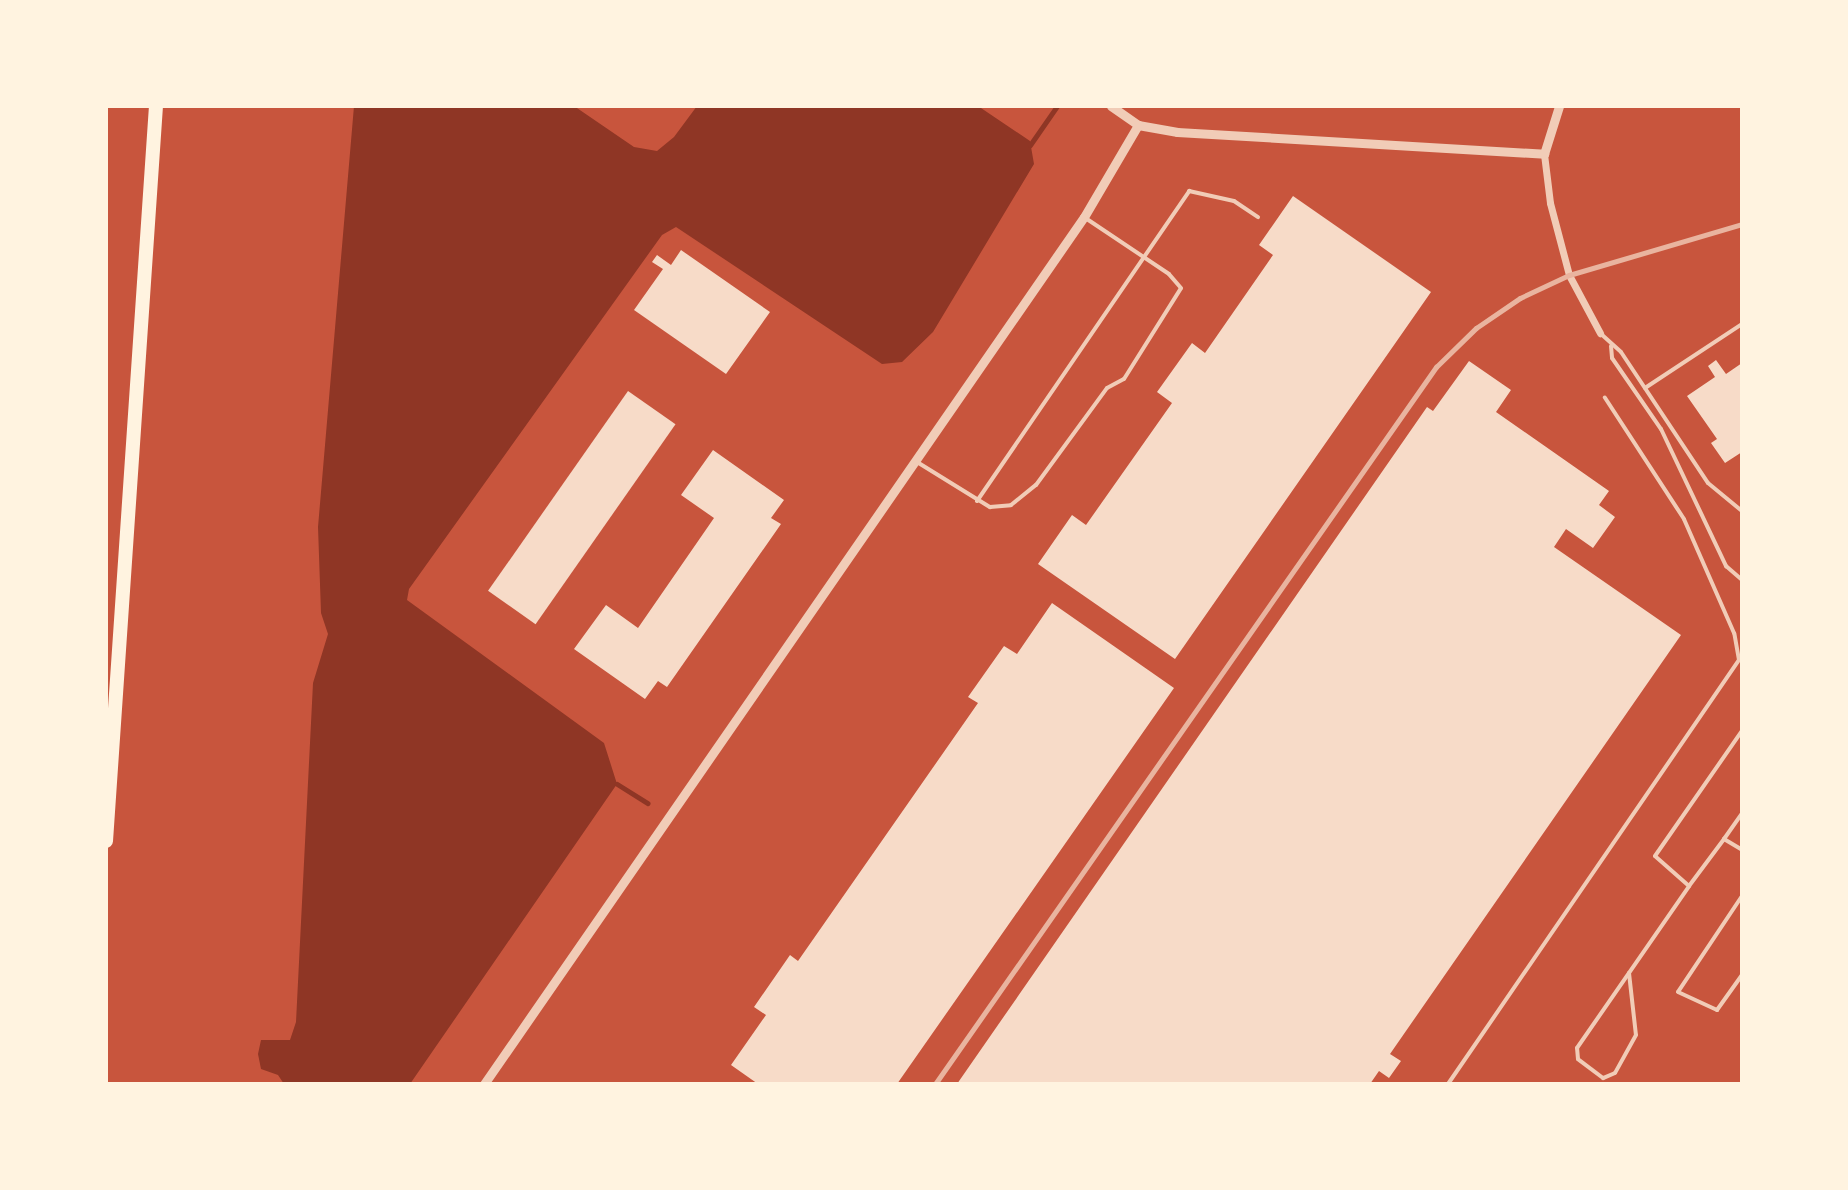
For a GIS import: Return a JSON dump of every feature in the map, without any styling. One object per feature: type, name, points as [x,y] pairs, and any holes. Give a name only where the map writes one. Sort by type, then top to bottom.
[{"type":"highway","points":[[106,841],[156,106]]},
{"type":"street","points":[[1111,106],[1138,125],[1177,132],[1544,154]]},
{"type":"street","points":[[1559,106],[1544,154],[1550,203],[1569,275],[1600,333]]},
{"type":"street","points":[[484,1084],[1084,217],[1138,125]]},
{"type":"lane","points":[[977,501],[1189,191],[1234,201],[1258,217]]},
{"type":"lane","points":[[915,460],[977,501],[990,507],[1011,505],[1036,485],[1107,388],[1124,379],[1181,288],[1143,257],[1084,217]]},
{"type":"lane","points":[[1645,388],[1742,324]]},
{"type":"lane","points":[[1600,333],[1621,352],[1708,483],[1742,511]]},
{"type":"lane","points":[[1611,346],[1612,358],[1661,429],[1726,566],[1742,580]]},
{"type":"lane","points":[[1448,1084],[1739,660],[1734,633],[1684,519],[1605,398]]},
{"type":"lane","points":[[1689,886],[1655,856],[1742,731]]},
{"type":"lane","points":[[1629,973],[1636,1035],[1615,1073],[1603,1078],[1576,1052],[1629,973],[1689,886],[1742,813]]},
{"type":"lane","points":[[1724,839],[1742,850]]},
{"type":"lane","points":[[1742,896],[1678,992],[1717,1010],[1742,975]]},
{"type":"shaded area","points":[[354,106],[574,106],[634,147],[657,151],[674,137],[697,106],[978,106],[1030,141],[1034,164],[933,332],[902,362],[882,364],[676,227],[662,235],[409,589],[407,600],[604,743],[617,784],[410,1084],[284,1084],[278,1075],[261,1069],[258,1054],[261,1040],[290,1040],[296,1022],[313,683],[328,634],[321,613],[318,527]]},
{"type":"building","points":[[1293,196],[1431,292],[1175,659],[1038,564],[1072,515],[1086,525],[1172,403],[1157,392],[1192,343],[1205,353],[1273,255],[1259,245]]},
{"type":"building","points":[[681,250],[770,312],[726,374],[634,310],[663,269],[652,262],[657,255],[671,265]]},
{"type":"building","points":[[1716,360],[1726,374],[1742,363],[1742,452],[1725,463],[1711,443],[1717,439],[1687,396],[1715,377],[1708,366]]},
{"type":"building","points":[[1469,361],[1511,390],[1496,412],[1609,491],[1599,505],[1615,517],[1593,548],[1566,529],[1554,547],[1681,635],[1390,1054],[1401,1061],[1389,1078],[1379,1071],[1370,1084],[957,1084],[1427,407],[1433,411]]},
{"type":"building","points":[[628,391],[676,424],[536,624],[488,591]]},
{"type":"building","points":[[713,450],[784,500],[771,518],[781,524],[667,687],[658,681],[645,699],[574,649],[606,605],[638,628],[714,518],[681,495]]},
{"type":"building","points":[[1052,603],[1174,688],[897,1084],[758,1084],[731,1065],[766,1015],[754,1007],[790,955],[798,961],[978,703],[968,697],[1004,646],[1017,654]]},
{"type":"waterway","points":[[1030,145],[1057,106]]},
{"type":"waterway","points":[[617,784],[648,803]]},
{"type":"railway","points":[[935,1084],[1436,367],[1476,328],[1520,298],[1569,275],[1742,224]]}]
